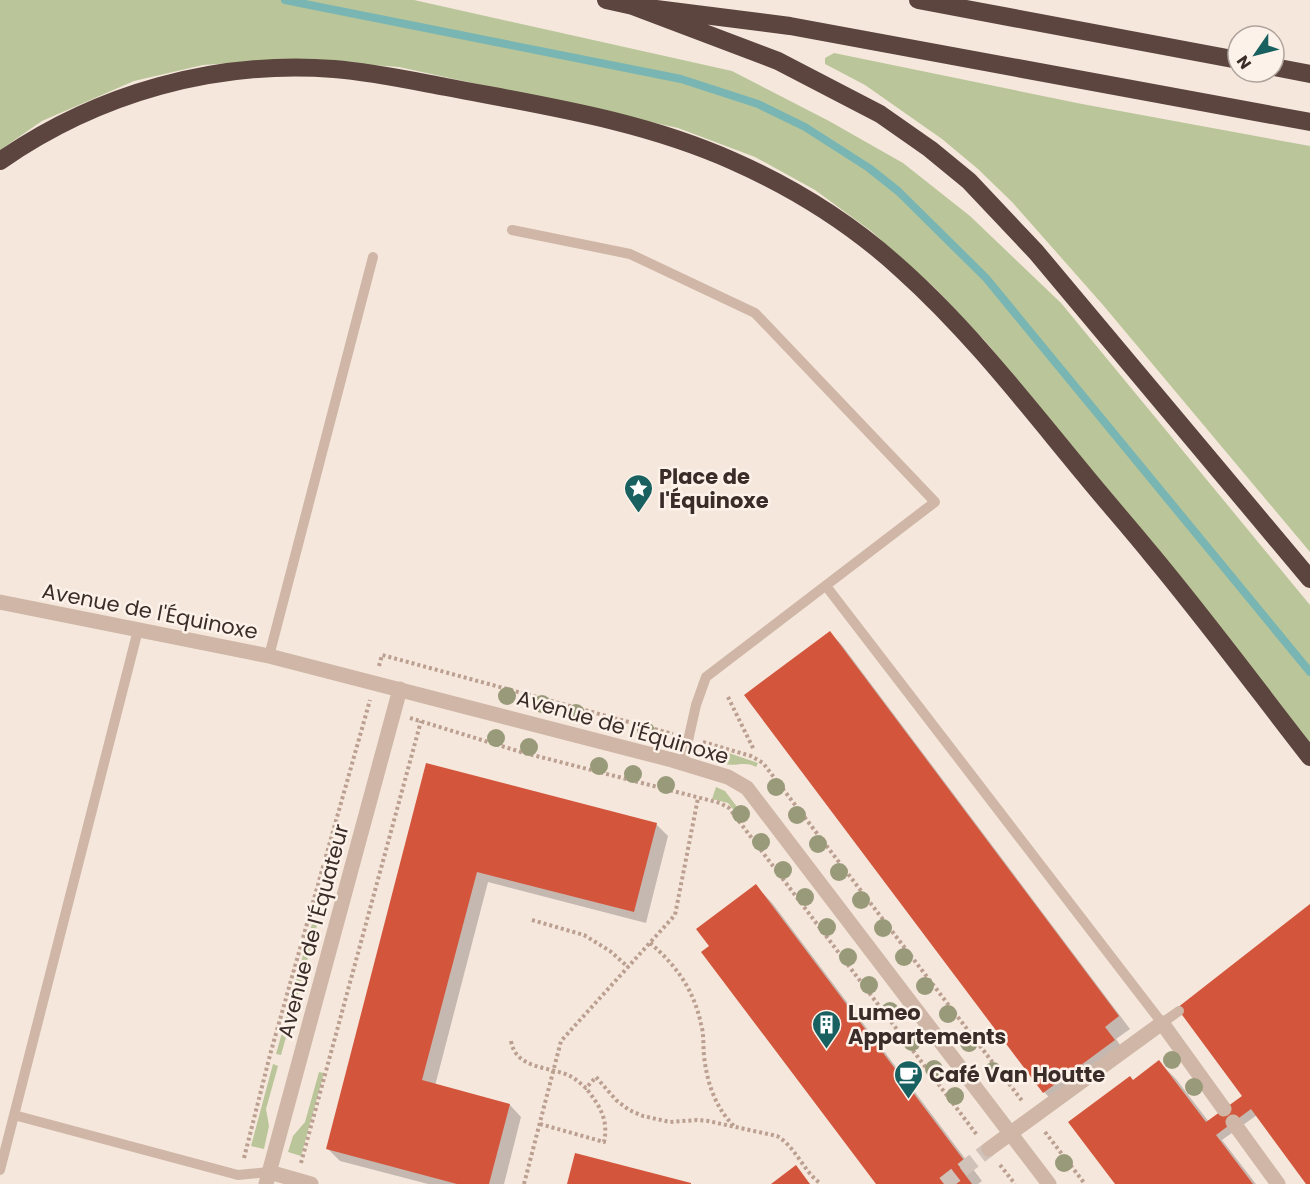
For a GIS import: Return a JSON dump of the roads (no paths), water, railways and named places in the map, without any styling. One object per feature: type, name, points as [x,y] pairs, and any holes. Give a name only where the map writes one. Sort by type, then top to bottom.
[{"type":"highway","points":[[606,0],[633,6],[790,26],[1310,122]]},
{"type":"highway","points":[[918,0],[1226,58]]},
{"type":"highway","points":[[633,6],[800,71],[880,114],[950,164],[988,200],[1036,252],[1310,579]]},
{"type":"highway","points":[[0,161],[62,123],[100,105],[137,92],[200,76],[267,68],[288,68],[337,69],[385,75],[565,109],[658,132],[735,162],[801,196],[865,239],[902,270],[957,324],[1152,555],[1310,757]]},
{"type":"highway","points":[[1286,69],[1310,74]]},
{"type":"street","name":"Avenue de l'Équinoxe","points":[[0,602],[269,656],[683,763],[728,777],[747,788],[1049,1184]]},
{"type":"street","name":"Avenue de l'Équateur","points":[[267,1178],[400,689]]},
{"type":"street","points":[[989,1149],[1162,1023],[1224,1109]]},
{"type":"street","points":[[1233,1122],[1278,1184]]},
{"type":"street","points":[[267,1178],[311,1184]]},
{"type":"lane","points":[[512,230],[630,254],[755,313],[935,502],[706,677],[696,705],[683,763]]},
{"type":"lane","points":[[269,656],[373,257]]},
{"type":"lane","points":[[826,586],[1162,1023],[1179,1011]]},
{"type":"lane","points":[[0,1170],[138,630]]},
{"type":"lane","points":[[14,1115],[238,1175],[267,1178]]},
{"type":"waterway","points":[[285,0],[681,79],[758,104],[805,127],[869,168],[898,191],[986,278],[1310,672]]},
{"type":"tunnel","points":[[944,1184],[989,1149]]},
{"type":"place","name":"Place de l'Équinoxe","points":[[638,514]]},
{"type":"place","name":"Lumeo Appartements","points":[[827,1050]]},
{"type":"place","name":"Café Van Houtte","points":[[908,1100]]}]
